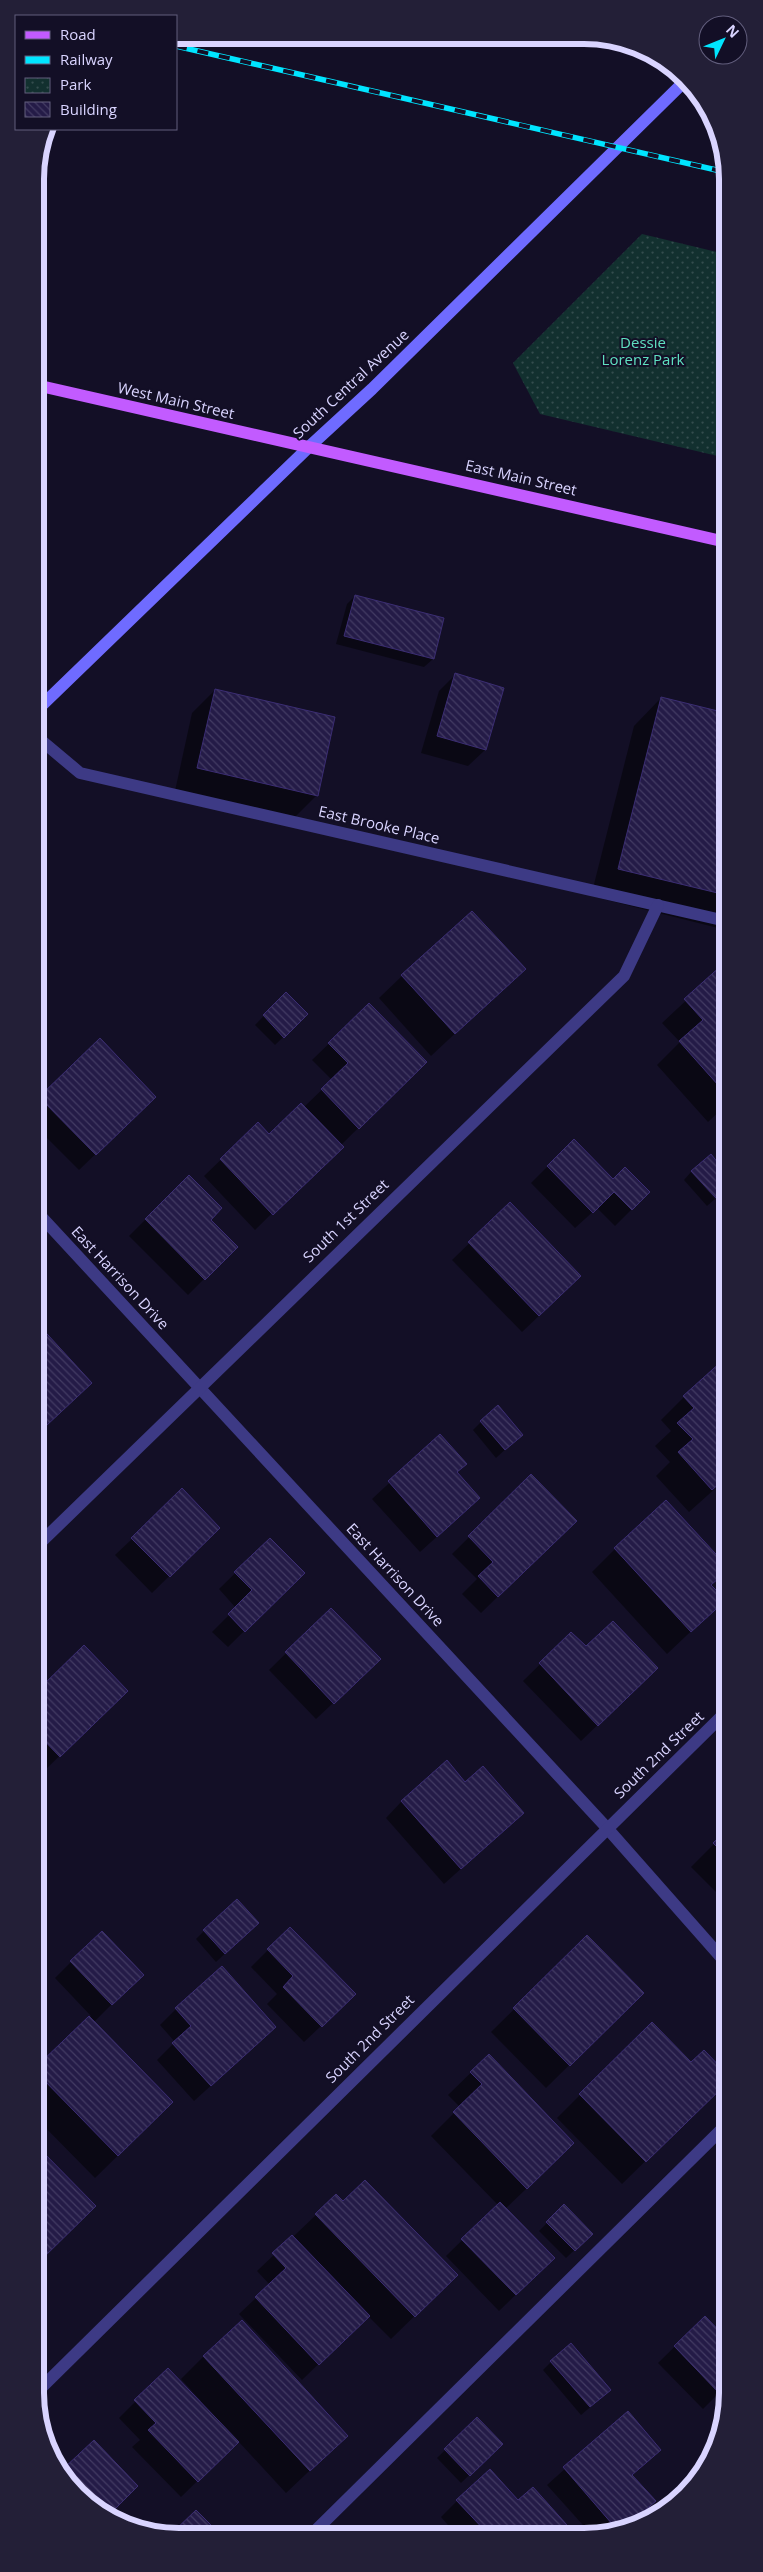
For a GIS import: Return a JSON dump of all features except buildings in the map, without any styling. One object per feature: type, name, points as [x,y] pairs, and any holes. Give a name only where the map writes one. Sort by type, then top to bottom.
[{"type":"main road","name":"West Main Street","points":[[44,387],[234,432],[310,446]]},
{"type":"main road","name":"East Main Street","points":[[310,446],[719,540]]},
{"type":"street","name":"South Central Avenue","points":[[44,703],[310,446],[386,376],[681,85]]},
{"type":"street","name":"East Brooke Place","points":[[44,743],[80,773],[719,919]]},
{"type":"street","name":"South 1st Street","points":[[44,1539],[198,1387],[624,976],[658,906]]},
{"type":"street","name":"East Harrison Drive","points":[[44,1220],[607,1828],[719,1955]]},
{"type":"street","name":"South 2nd Street","points":[[44,2385],[719,1719]]},
{"type":"street","points":[[318,2528],[719,2132]]},
{"type":"green space","name":"Dessie Lorenz Park","points":[[642,234],[719,253],[719,456],[540,414],[513,363]]},
{"type":"railway","points":[[178,46],[719,171]]}]
